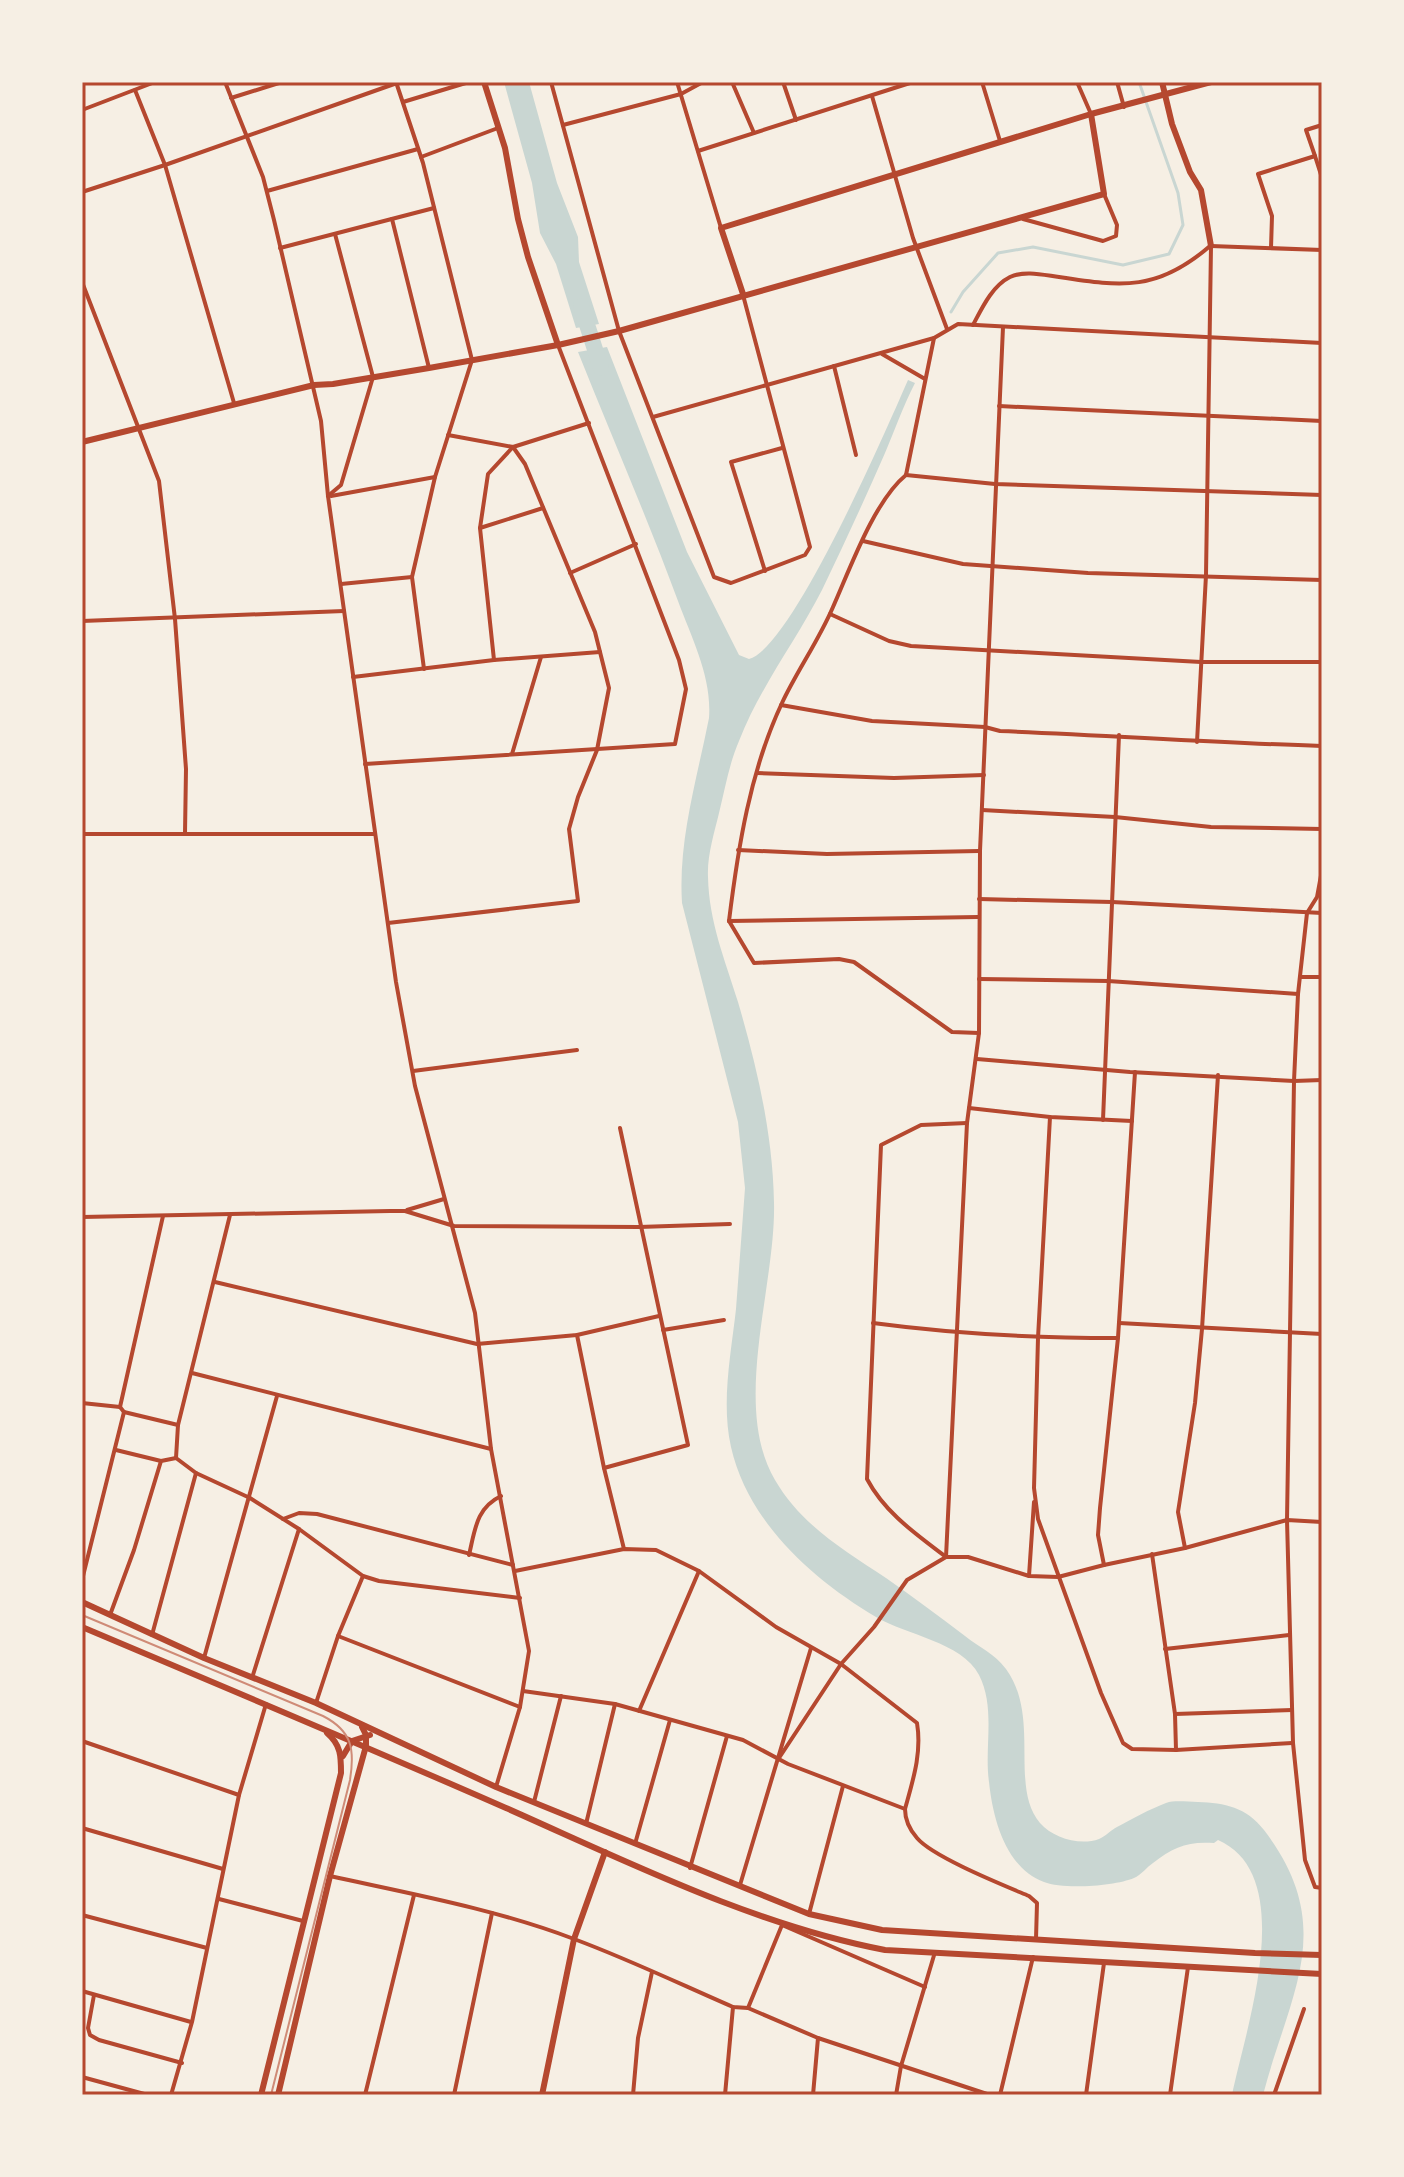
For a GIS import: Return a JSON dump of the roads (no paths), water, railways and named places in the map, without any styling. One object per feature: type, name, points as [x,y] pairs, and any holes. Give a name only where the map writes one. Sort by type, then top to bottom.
[{"type":"main road","points":[[484,82],[505,148],[521,232],[558,345]]},
{"type":"main road","points":[[1162,82],[1172,124],[1190,172],[1201,190],[1211,246]]},
{"type":"main road","points":[[743,294],[721,228],[1091,114],[1211,82]]},
{"type":"main road","points":[[82,442],[314,385],[429,368],[619,331],[1104,194],[1091,114]]},
{"type":"main road","points":[[82,1602],[204,1658],[316,1703],[496,1787],[809,1914],[882,1930],[1322,1955]]},
{"type":"main road","points":[[82,1627],[366,1746],[605,1852],[782,1925],[821,1937],[885,1950],[1322,1974]]},
{"type":"main road","points":[[278,2095],[330,1876],[366,1746],[366,1735],[359,1724]]},
{"type":"main road","points":[[261,2095],[341,1773],[341,1753],[335,1740],[322,1728]]},
{"type":"main road","points":[[341,1762],[347,1745],[352,1741],[366,1735],[382,1735]]},
{"type":"main road","points":[[542,2095],[574,1939],[605,1852]]},
{"type":"street","points":[[82,110],[155,82]]},
{"type":"street","points":[[225,82],[267,191],[321,421],[328,496],[396,982],[413,1071],[475,1313],[491,1449],[529,1651],[520,1707],[496,1787]]},
{"type":"street","points":[[231,98],[282,82]]},
{"type":"street","points":[[82,192],[396,82],[421,157],[472,360],[435,477],[412,577],[424,669]]},
{"type":"street","points":[[403,102],[469,82]]},
{"type":"street","points":[[551,82],[619,331],[714,577],[731,583],[805,555],[810,547],[743,294]]},
{"type":"street","points":[[677,82],[721,228]]},
{"type":"street","points":[[563,125],[681,94],[703,82]]},
{"type":"street","points":[[732,82],[754,133]]},
{"type":"street","points":[[783,82],[796,120]]},
{"type":"street","points":[[698,151],[913,82]]},
{"type":"street","points":[[982,82],[1000,143]]},
{"type":"street","points":[[1077,82],[1091,114]]},
{"type":"street","points":[[1117,82],[1124,107]]},
{"type":"street","points":[[135,90],[165,165],[234,403]]},
{"type":"street","points":[[872,96],[893,176],[947,329]]},
{"type":"street","points":[[1322,125],[1306,130],[1322,178]]},
{"type":"street","points":[[421,157],[498,128]]},
{"type":"street","points":[[267,191],[418,149]]},
{"type":"street","points":[[1271,248],[1272,216],[1258,174],[1315,156]]},
{"type":"street","points":[[1017,217],[1103,241],[1116,236],[1117,225],[1104,194]]},
{"type":"street","points":[[280,248],[434,208]]},
{"type":"street","points":[[392,219],[429,368]]},
{"type":"street","points":[[328,496],[341,485],[373,377],[335,234]]},
{"type":"street","points":[[1197,742],[1206,575],[1211,246]]},
{"type":"street","points":[[973,325],[986,300],[1012,276],[1033,273],[1096,283],[1144,282],[1165,277],[1187,266],[1211,246],[1322,250]]},
{"type":"street","points":[[82,282],[159,481],[175,619],[186,769],[185,833]]},
{"type":"street","points":[[653,417],[882,354],[934,338],[958,324],[1322,343]]},
{"type":"street","points":[[946,1557],[967,1123],[979,1033],[980,851],[1003,327]]},
{"type":"street","points":[[934,338],[906,475],[894,485],[863,541],[830,614],[781,705],[757,773],[738,850],[729,921],[754,963],[839,959],[854,962],[952,1032],[979,1033]]},
{"type":"street","points":[[365,764],[675,744],[686,689],[679,660],[558,345]]},
{"type":"street","points":[[882,354],[926,380]]},
{"type":"street","points":[[834,366],[856,455]]},
{"type":"street","points":[[999,406],[1322,421]]},
{"type":"street","points":[[448,435],[513,447],[589,423]]},
{"type":"street","points":[[388,923],[578,901],[569,829],[597,750],[609,688],[595,632],[525,464],[513,447]]},
{"type":"street","points":[[494,660],[480,528],[488,474],[513,447]]},
{"type":"street","points":[[765,571],[731,462],[782,448]]},
{"type":"street","points":[[906,475],[995,484],[1322,495]]},
{"type":"street","points":[[328,496],[435,477]]},
{"type":"street","points":[[480,528],[543,508]]},
{"type":"street","points":[[863,541],[963,564],[1088,573],[1322,580]]},
{"type":"street","points":[[570,573],[636,544]]},
{"type":"street","points":[[341,584],[412,577]]},
{"type":"street","points":[[82,621],[344,611]]},
{"type":"street","points":[[830,614],[862,630],[900,643],[1201,662],[1322,662]]},
{"type":"street","points":[[353,677],[494,660],[600,652]]},
{"type":"street","points":[[512,754],[541,657]]},
{"type":"street","points":[[781,705],[901,724],[1197,742],[1322,746]]},
{"type":"street","points":[[1103,1120],[1119,735]]},
{"type":"street","points":[[757,773],[894,778],[984,775]]},
{"type":"street","points":[[982,810],[1115,817],[1211,827],[1322,829]]},
{"type":"street","points":[[82,834],[374,834]]},
{"type":"street","points":[[738,850],[827,854],[980,851]]},
{"type":"street","points":[[1322,870],[1317,897],[1307,913],[1298,994],[1287,1520],[1293,1743],[1305,1860],[1315,1887],[1322,1888]]},
{"type":"street","points":[[979,899],[1035,903],[1112,902],[1322,913]]},
{"type":"street","points":[[729,921],[978,917]]},
{"type":"street","points":[[1301,977],[1322,977]]},
{"type":"street","points":[[979,979],[1108,981],[1298,994]]},
{"type":"street","points":[[413,1071],[577,1050]]},
{"type":"street","points":[[977,1059],[1135,1072],[1322,1080]]},
{"type":"street","points":[[1104,1565],[1098,1535],[1118,1338],[1135,1072]]},
{"type":"street","points":[[1185,1548],[1178,1512],[1195,1403],[1202,1329],[1218,1075]]},
{"type":"street","points":[[969,1108],[1050,1117],[1132,1121]]},
{"type":"street","points":[[1029,1576],[1050,1117]]},
{"type":"street","points":[[946,1557],[890,1513],[867,1479],[881,1145],[921,1125],[967,1123]]},
{"type":"street","points":[[604,1468],[688,1445],[620,1128]]},
{"type":"street","points":[[82,1217],[405,1211],[445,1199]]},
{"type":"street","points":[[405,1211],[454,1226],[730,1224]]},
{"type":"street","points":[[176,1458],[178,1425],[230,1215]]},
{"type":"street","points":[[120,1407],[163,1216]]},
{"type":"street","points":[[215,1282],[477,1344],[577,1335],[659,1316]]},
{"type":"street","points":[[663,1330],[724,1320]]},
{"type":"street","points":[[873,1323],[956,1334],[1118,1338]]},
{"type":"street","points":[[1119,1323],[1322,1334]]},
{"type":"street","points":[[577,1335],[624,1549]]},
{"type":"street","points":[[192,1373],[491,1449]]},
{"type":"street","points":[[204,1658],[277,1396]]},
{"type":"street","points":[[82,1403],[120,1407],[124,1412],[178,1425]]},
{"type":"street","points":[[82,1580],[124,1412]]},
{"type":"street","points":[[116,1450],[161,1461],[176,1458],[196,1473],[250,1498],[363,1576],[379,1581],[520,1598]]},
{"type":"street","points":[[110,1615],[161,1461]]},
{"type":"street","points":[[152,1635],[196,1473]]},
{"type":"street","points":[[1034,1488],[1038,1519],[1058,1577],[1123,1743],[1132,1749],[1176,1750],[1293,1743]]},
{"type":"street","points":[[469,1555],[476,1525],[486,1503],[501,1496]]},
{"type":"street","points":[[283,1519],[299,1513],[317,1514],[514,1568],[624,1549],[656,1550],[699,1571],[776,1627],[841,1664],[917,1723],[920,1741],[905,1817],[918,1840],[1037,1903],[1036,1939]]},
{"type":"street","points":[[779,1758],[841,1664],[874,1627],[907,1580],[946,1557],[968,1557],[1029,1576],[1058,1577],[1185,1548],[1287,1520],[1322,1522]]},
{"type":"street","points":[[252,1678],[299,1529]]},
{"type":"street","points":[[1152,1554],[1175,1714],[1176,1750]]},
{"type":"street","points":[[639,1711],[699,1571]]},
{"type":"street","points":[[316,1703],[338,1636],[363,1576]]},
{"type":"street","points":[[1165,1649],[1289,1635]]},
{"type":"street","points":[[338,1636],[520,1707]]},
{"type":"street","points":[[739,1887],[811,1647]]},
{"type":"street","points":[[523,1691],[615,1704],[743,1740],[843,1786],[905,1809]]},
{"type":"street","points":[[534,1803],[561,1696]]},
{"type":"street","points":[[171,2095],[192,2022],[239,1795],[266,1704]]},
{"type":"street","points":[[586,1824],[615,1704]]},
{"type":"street","points":[[1175,1714],[1292,1710]]},
{"type":"street","points":[[635,1844],[670,1720]]},
{"type":"street","points":[[690,1868],[727,1736]]},
{"type":"street","points":[[82,1741],[239,1795]]},
{"type":"street","points":[[809,1914],[843,1786]]},
{"type":"street","points":[[82,1828],[223,1869]]},
{"type":"street","points":[[330,1876],[492,1913],[574,1939],[733,2007],[748,2008],[818,2038],[990,2095]]},
{"type":"street","points":[[365,2095],[414,1894]]},
{"type":"street","points":[[219,1899],[303,1921]]},
{"type":"street","points":[[454,2095],[492,1913]]},
{"type":"street","points":[[82,1915],[207,1948]]},
{"type":"street","points":[[748,2008],[782,1925],[925,1987]]},
{"type":"street","points":[[896,2095],[901,2066],[935,1952]]},
{"type":"street","points":[[1000,2095],[1033,1957]]},
{"type":"street","points":[[1086,2095],[1104,1960]]},
{"type":"street","points":[[1170,2095],[1188,1967]]},
{"type":"street","points":[[633,2095],[638,2038],[652,1972]]},
{"type":"street","points":[[82,1991],[192,2022]]},
{"type":"street","points":[[94,1995],[88,2028],[90,2035],[182,2063]]},
{"type":"street","points":[[725,2095],[733,2007]]},
{"type":"street","points":[[1274,2095],[1304,2009]]},
{"type":"street","points":[[813,2095],[818,2038]]},
{"type":"street","points":[[82,2077],[148,2095]]},
{"type":"waterway","points":[[951,312],[963,292],[998,253],[1033,247],[1123,265],[1169,254],[1183,225],[1178,193],[1139,82]]},
{"type":"waterway","points":[[581,306],[601,368]]},
{"type":"tram line","points":[[82,1615],[323,1716],[340,1728],[349,1742],[352,1759],[350,1780],[271,2095]]}]
